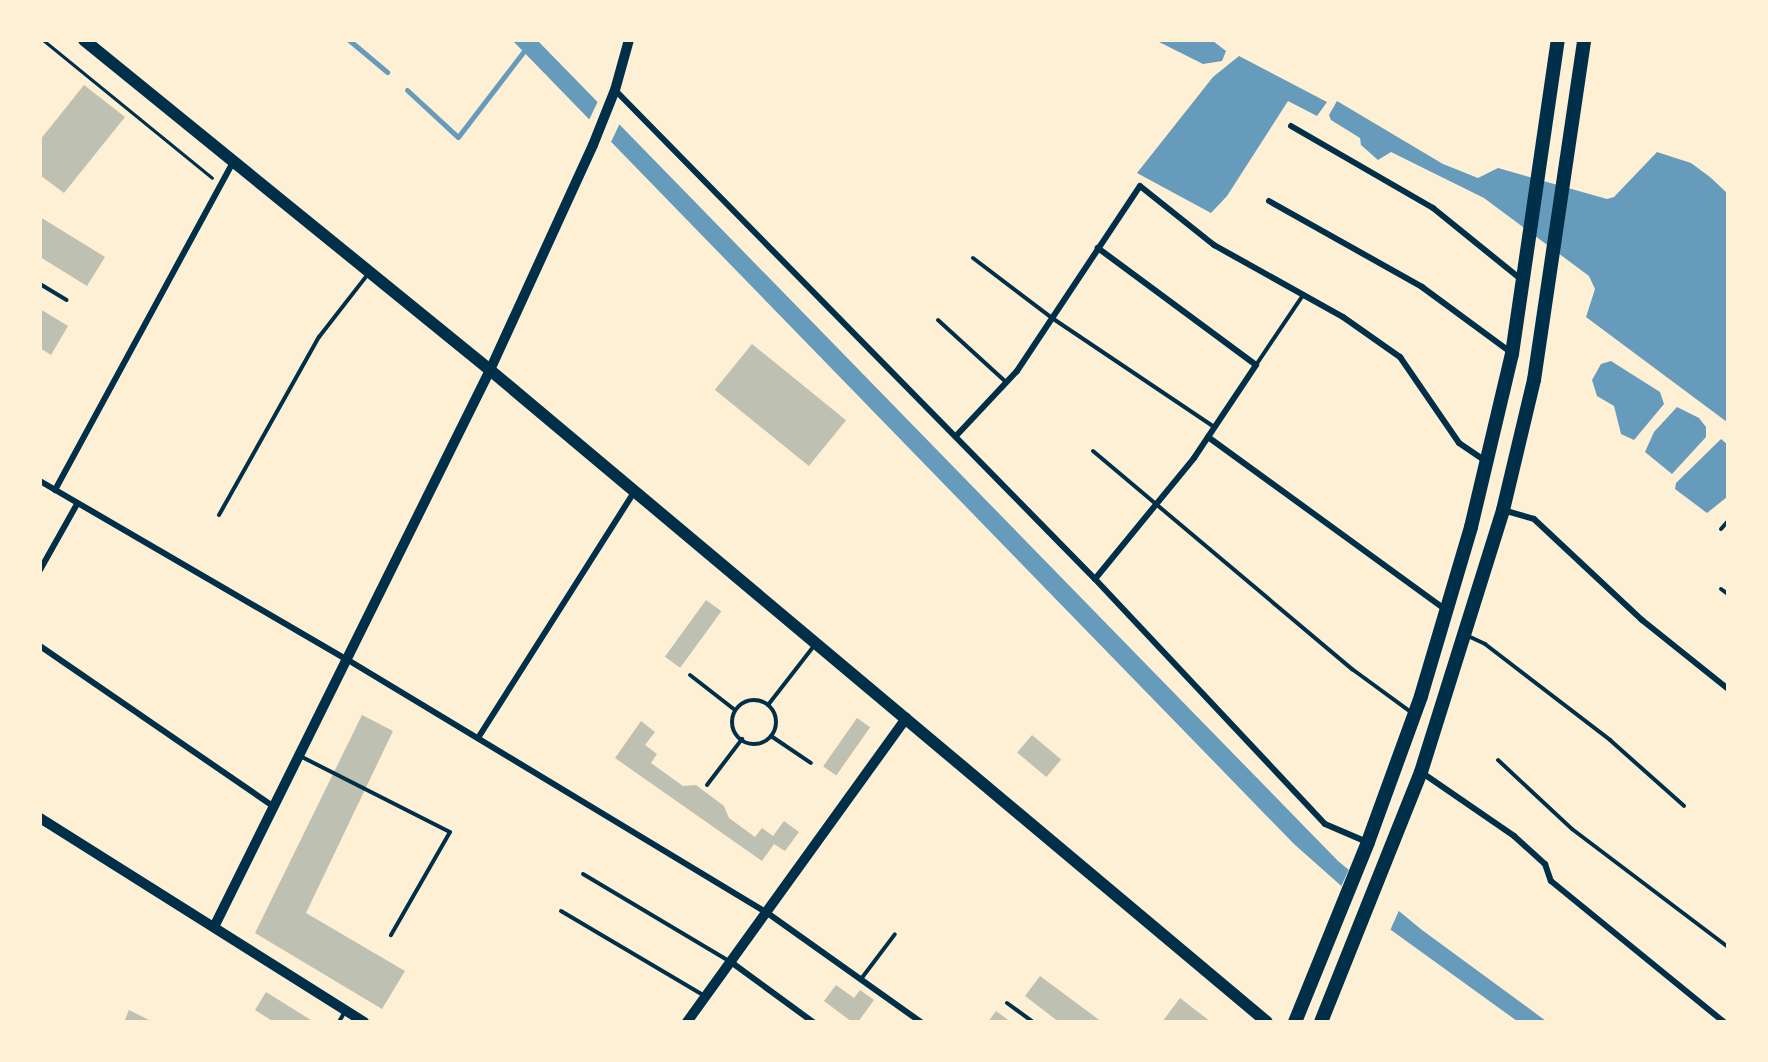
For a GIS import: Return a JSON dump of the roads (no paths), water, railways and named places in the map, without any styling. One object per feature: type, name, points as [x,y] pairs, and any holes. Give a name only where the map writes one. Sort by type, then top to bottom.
[{"type":"main road","points":[[84,40],[490,370],[906,718],[1261,1020]]},
{"type":"main road","points":[[1295,1022],[1368,842],[1414,714],[1446,610],[1486,461],[1512,354],[1558,40]]},
{"type":"main road","points":[[1321,1022],[1392,848],[1420,772],[1466,634],[1503,510],[1534,380],[1584,40]]},
{"type":"street","points":[[214,927],[490,370],[593,145],[615,90],[629,40]]},
{"type":"street","points":[[615,90],[1095,579],[1325,824],[1368,842]]},
{"type":"street","points":[[1291,126],[1433,208],[1523,281]]},
{"type":"street","points":[[55,490],[233,162]]},
{"type":"street","points":[[956,436],[1006,383],[1140,186],[1214,245],[1303,295],[1400,357],[1460,443],[1486,461]]},
{"type":"street","points":[[1269,201],[1422,287],[1512,354]]},
{"type":"street","points":[[1095,579],[1208,437],[1256,365],[1098,248]]},
{"type":"street","points":[[1208,437],[1446,610]]},
{"type":"street","points":[[40,481],[348,660],[766,912],[921,1022]]},
{"type":"street","points":[[478,738],[635,491]]},
{"type":"street","points":[[40,570],[77,504]]},
{"type":"street","points":[[1503,510],[1534,519],[1642,620],[1727,688]]},
{"type":"street","points":[[40,646],[274,807]]},
{"type":"street","points":[[689,1021],[906,718]]},
{"type":"street","points":[[1420,772],[1514,836],[1545,864],[1551,881],[1724,1022]]},
{"type":"street","points":[[40,818],[364,1022]]},
{"type":"street","points":[[731,962],[813,1022]]},
{"type":"lane","points":[[973,258],[1052,318],[1215,427]]},
{"type":"lane","points":[[219,515],[319,336],[370,273]]},
{"type":"lane","points":[[40,284],[67,300]]},
{"type":"lane","points":[[1256,365],[1303,295]]},
{"type":"lane","points":[[938,320],[1006,383]]},
{"type":"lane","points":[[1093,451],[1352,669],[1414,714]]},
{"type":"lane","points":[[1721,529],[1728,521]]},
{"type":"lane","points":[[1721,589],[1728,594]]},
{"type":"lane","points":[[1466,634],[1485,644],[1610,740],[1684,806]]},
{"type":"lane","points":[[768,705],[816,643]]},
{"type":"lane","points":[[690,675],[735,710]]},
{"type":"lane","points":[[749,700],[768,705],[776,716],[771,736],[759,743],[741,739],[732,723],[735,710],[749,700]]},
{"type":"lane","points":[[771,736],[811,763]]},
{"type":"lane","points":[[708,785],[741,739]]},
{"type":"lane","points":[[300,756],[450,832],[391,935]]},
{"type":"lane","points":[[1498,760],[1572,829],[1728,947]]},
{"type":"lane","points":[[583,874],[731,962]]},
{"type":"lane","points":[[561,911],[705,996]]},
{"type":"lane","points":[[861,979],[895,934]]},
{"type":"lane","points":[[1007,1003],[1033,1022]]},
{"type":"lane","points":[[339,1022],[345,1010]]},
{"type":"water","points":[[513,41],[538,41],[1338,861],[1422,930],[1546,1021],[1517,1021],[1391,930],[1294,844]]},
{"type":"water","points":[[1157,41],[1213,41],[1226,51],[1222,61],[1203,64]]},
{"type":"water","points":[[1239,56],[1327,102],[1317,116],[1288,101],[1227,196],[1211,213],[1137,173],[1213,77]]},
{"type":"water","points":[[1337,101],[1443,164],[1478,178],[1498,168],[1607,199],[1614,197],[1657,152],[1691,163],[1710,177],[1727,193],[1727,422],[1586,317],[1595,289],[1589,276],[1484,198],[1391,152],[1378,160],[1361,145],[1360,138],[1331,120],[1329,115]]},
{"type":"water","points":[[1611,361],[1660,392],[1664,404],[1634,440],[1621,434],[1614,406],[1597,396],[1592,380],[1601,364]]},
{"type":"water","points":[[1677,407],[1699,418],[1706,427],[1706,437],[1672,474],[1645,452],[1654,432]]},
{"type":"water","points":[[1721,439],[1727,444],[1727,497],[1707,513],[1675,489],[1676,483]]},
{"type":"waterway","points":[[349,40],[387,72]]},
{"type":"waterway","points":[[407,90],[458,137],[527,47]]}]
